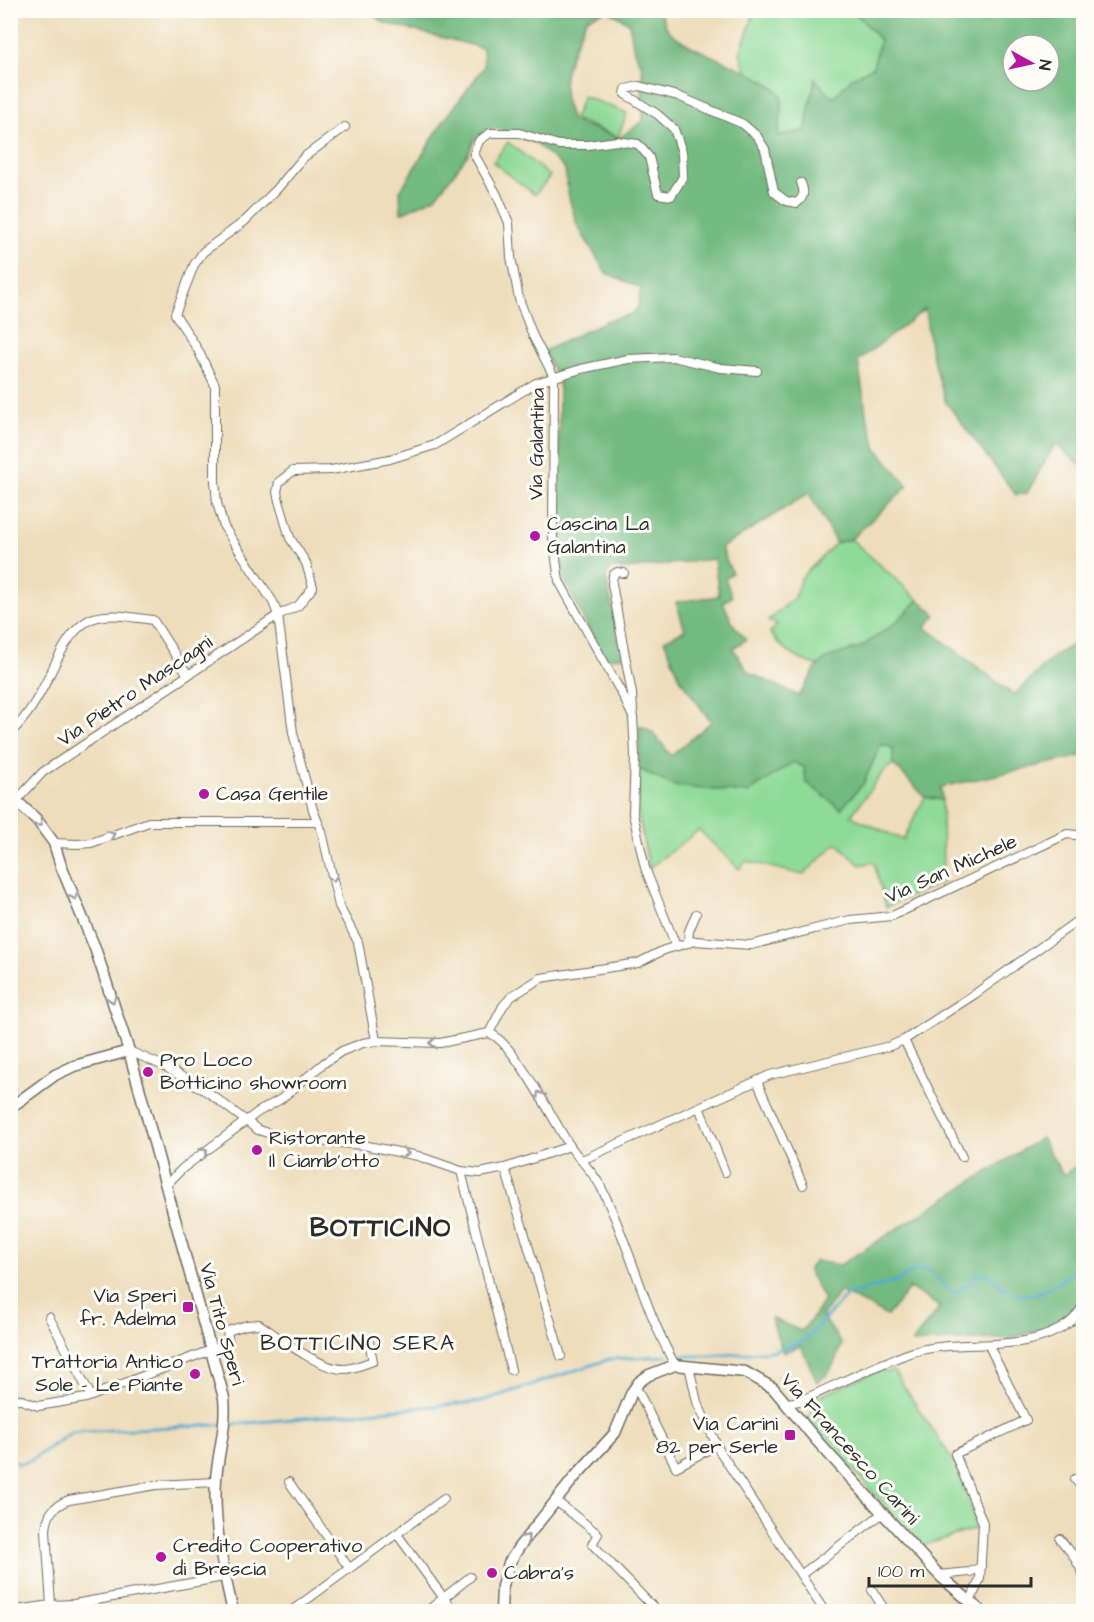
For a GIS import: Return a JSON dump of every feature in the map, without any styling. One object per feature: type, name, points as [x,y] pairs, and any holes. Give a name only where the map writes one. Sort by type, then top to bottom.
[{"type":"street","name":"Via Galantina","points":[[633,717],[559,581],[553,537],[554,377],[519,299],[511,257],[509,223],[497,195],[474,154],[479,141],[490,133],[519,133],[559,145],[588,145],[617,141],[638,144],[649,158],[658,194],[671,196],[682,177],[682,152],[674,129],[657,114],[625,93],[626,89],[639,86],[678,96],[743,124],[757,136],[765,149],[774,192],[786,201],[798,204],[803,198],[801,183]]},
{"type":"street","points":[[345,127],[304,157],[278,189],[245,221],[203,252],[194,265],[175,314],[198,350],[215,385],[217,503],[224,527],[273,602],[278,615],[293,733],[317,822],[322,832],[339,906],[358,942],[376,1041]]},
{"type":"street","points":[[554,377],[628,359],[673,357],[721,368],[757,371]]},
{"type":"street","name":"Via Pietro Mascagni","points":[[10,812],[16,800],[43,772],[278,615],[298,606],[313,587],[306,562],[290,538],[277,492],[279,482],[293,471],[331,470],[390,459],[435,445],[536,383],[554,377]]},
{"type":"street","name":"Via Galantina","points":[[624,573],[617,572],[613,576],[612,593],[630,684],[635,755],[633,814],[645,868],[676,946]]},
{"type":"street","points":[[10,733],[21,723],[43,689],[65,645],[77,628],[96,617],[121,616],[153,620],[188,675]]},
{"type":"street","name":"Via Tito Speri","points":[[16,800],[42,825],[54,843],[61,866],[95,948],[129,1051],[224,1398],[225,1424],[221,1437],[216,1482],[218,1530],[224,1577],[233,1611]]},
{"type":"street","points":[[54,843],[91,843],[149,822],[317,822]]},
{"type":"street","name":"Via San Michele","points":[[489,1033],[503,1006],[512,996],[541,978],[638,963],[676,946],[695,941],[751,945],[850,920],[892,916],[1066,834],[1083,836]]},
{"type":"street","points":[[688,943],[689,931],[696,914]]},
{"type":"street","points":[[582,1160],[770,1075],[890,1046],[904,1040],[975,994],[1083,915]]},
{"type":"street","points":[[166,1185],[183,1168],[258,1112],[281,1099],[342,1051],[376,1041],[440,1043],[493,1034],[527,1074],[570,1146],[602,1188],[674,1364]]},
{"type":"street","points":[[904,1040],[962,1157]]},
{"type":"street","points":[[10,1108],[55,1075],[74,1066],[129,1051],[164,1066],[209,1093],[258,1130],[284,1138],[363,1145],[418,1156],[461,1171],[480,1173],[505,1168],[570,1146]]},
{"type":"street","points":[[757,1081],[802,1185]]},
{"type":"street","points":[[699,1107],[726,1172]]},
{"type":"street","points":[[505,1168],[561,1356]]},
{"type":"street","points":[[461,1171],[511,1370]]},
{"type":"street","points":[[787,1403],[800,1401],[915,1352],[948,1346],[989,1346],[1043,1336],[1070,1323],[1083,1305]]},
{"type":"street","points":[[49,1317],[91,1396]]},
{"type":"street","points":[[10,1396],[38,1406],[91,1396],[230,1343],[227,1331],[247,1325],[259,1324],[322,1364],[345,1369],[373,1361],[369,1342]]},
{"type":"street","points":[[970,1602],[980,1579],[983,1523],[955,1454],[1026,1420],[989,1346]]},
{"type":"street","name":"Via Francesco Carini","points":[[636,1387],[649,1375],[674,1364],[746,1372],[773,1388],[818,1442],[939,1575],[982,1611]]},
{"type":"street","points":[[690,1366],[697,1402],[717,1445],[825,1611]]},
{"type":"street","points":[[636,1387],[676,1467],[717,1445]]},
{"type":"street","points":[[501,1611],[502,1586],[509,1563],[556,1501],[615,1433],[636,1387]]},
{"type":"street","points":[[1075,1479],[1083,1491]]},
{"type":"street","points":[[52,1608],[46,1531],[50,1512],[59,1504],[69,1500],[156,1485],[216,1482]]},
{"type":"street","points":[[289,1482],[349,1568]]},
{"type":"street","points":[[290,1611],[444,1499]]},
{"type":"street","points":[[556,1501],[598,1534],[592,1544],[658,1611]]},
{"type":"street","points":[[802,1574],[883,1513]]},
{"type":"street","points":[[397,1534],[454,1611]]},
{"type":"street","points":[[1060,1539],[1073,1555],[1083,1575]]},
{"type":"street","points":[[939,1575],[970,1572],[981,1567]]},
{"type":"street","points":[[10,1611],[52,1608],[224,1577]]},
{"type":"street","points":[[426,1611],[470,1577]]},
{"type":"street","points":[[872,1590],[886,1611]]},
{"type":"green space","points":[[367,11],[606,11],[587,18],[567,68],[565,99],[572,121],[619,138],[643,121],[642,66],[634,51],[629,23],[609,11],[660,11],[667,28],[677,38],[765,81],[776,90],[782,100],[778,136],[805,131],[815,79],[833,98],[852,78],[873,67],[880,40],[854,11],[1079,11],[1079,21],[1084,27],[1083,467],[1055,444],[1027,493],[1016,495],[945,401],[930,347],[925,309],[858,361],[866,413],[877,449],[908,486],[851,539],[836,543],[809,493],[721,548],[732,573],[725,578],[732,597],[723,602],[733,624],[746,640],[733,648],[748,672],[799,696],[818,665],[830,657],[861,647],[894,624],[919,600],[936,615],[925,627],[1014,695],[1055,655],[1073,645],[1083,652],[1083,756],[941,787],[942,800],[925,797],[893,764],[893,748],[881,744],[863,784],[841,809],[806,782],[804,767],[793,762],[748,793],[674,786],[639,769],[639,726],[653,733],[671,756],[711,722],[681,680],[664,640],[685,630],[676,602],[719,596],[714,559],[625,569],[611,568],[606,578],[623,657],[603,658],[564,579],[559,534],[559,383],[544,351],[606,321],[632,314],[638,307],[641,288],[606,273],[577,225],[569,198],[565,169],[535,143],[495,128],[483,132],[474,140],[469,153],[436,197],[401,213],[400,191],[441,125],[484,67],[483,48],[385,23]]},
{"type":"green space","points":[[755,11],[854,11],[880,40],[873,67],[852,78],[833,98],[815,80],[805,131],[778,136],[782,100],[776,89],[746,71],[740,53]]},
{"type":"green space","points":[[583,96],[627,113],[618,137],[574,119]]},
{"type":"green space","points":[[508,142],[550,176],[535,195],[493,162]]},
{"type":"green space","points":[[851,539],[919,600],[869,643],[818,665],[811,663],[791,654],[780,644],[770,633],[777,624],[768,621],[794,598],[801,578],[836,543]]},
{"type":"green space","points":[[881,744],[893,748],[893,764],[883,772],[851,816],[903,840],[925,797],[942,800],[943,882],[886,907],[874,862],[860,865],[837,843],[803,875],[746,861],[739,869],[699,830],[649,868],[638,812],[639,769],[674,786],[748,793],[793,762],[863,784]]},
{"type":"green space","points":[[1041,1138],[1063,1175],[1083,1162],[1083,1298],[1067,1318],[1012,1338],[912,1343],[940,1307],[910,1288],[887,1316],[840,1291],[822,1316],[842,1344],[833,1366],[826,1375],[817,1382],[801,1346],[783,1352],[771,1318],[801,1331],[812,1319],[824,1300],[808,1270],[815,1261],[840,1265]]},
{"type":"green space","points":[[883,1369],[886,1372],[893,1370],[956,1465],[978,1528],[919,1547],[845,1460],[842,1462],[807,1419],[811,1415],[813,1406],[810,1400]]},
{"type":"waterway","points":[[674,1356],[774,1351],[804,1341],[847,1295],[897,1281],[913,1271],[927,1269],[951,1291],[959,1292],[976,1274],[989,1274],[1006,1290],[1028,1295],[1038,1293],[1059,1282],[1084,1260]]},
{"type":"waterway","points":[[10,1459],[19,1464],[30,1461],[72,1432],[236,1424],[479,1402],[610,1359],[667,1356]]},
{"type":"place","name":"Cascina La Galantina","points":[[535,536]]},
{"type":"place","name":"Casa Gentile","points":[[204,794]]},
{"type":"place","name":"Pro Loco Botticino showroom","points":[[148,1072]]},
{"type":"place","name":"Ristorante Il Ciamb'otto","points":[[257,1150]]},
{"type":"place","name":"Via Speri fr. Adelma","points":[[188,1307]]},
{"type":"place","name":"Trattoria Antico Sole - Le Piante","points":[[195,1374]]},
{"type":"place","name":"Via Carini 82 per Serle","points":[[790,1435]]},
{"type":"place","name":"Credito Cooperativo di Brescia","points":[[161,1557]]},
{"type":"place","name":"Cabra's","points":[[492,1573]]},
{"type":"district","name":"BOTTICINO","points":[[381,1228]]},
{"type":"district","name":"BOTTICINO SERA","points":[[358,1343]]}]
